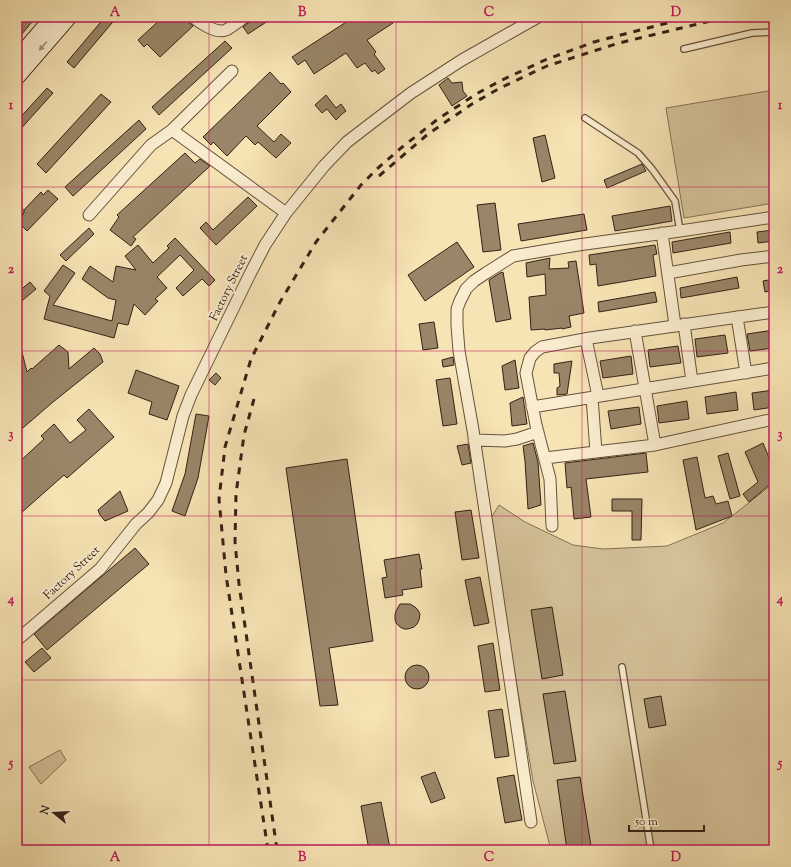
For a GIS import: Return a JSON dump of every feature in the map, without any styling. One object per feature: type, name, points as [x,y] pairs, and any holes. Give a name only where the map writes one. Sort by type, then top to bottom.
[{"type":"main road","points":[[17,59],[53,17]]},
{"type":"main road","points":[[17,78],[69,17]]},
{"type":"street","points":[[193,17],[203,25],[225,31],[245,17]]},
{"type":"street","name":"Factory Street","points":[[20,638],[100,568],[136,524],[148,514],[158,500],[166,483],[183,416],[191,395],[253,268],[265,245],[286,213],[324,166],[347,142],[411,94],[462,60],[538,17]]},
{"type":"street","points":[[89,215],[151,145],[172,130],[232,71]]},
{"type":"street","points":[[172,130],[286,213]]},
{"type":"street","points":[[531,822],[473,430],[459,351],[457,309],[466,289],[474,281],[513,256],[774,216]]},
{"type":"street","points":[[662,233],[668,273],[692,381]]},
{"type":"street","points":[[668,273],[741,260],[774,256]]},
{"type":"street","points":[[552,526],[550,479],[532,407],[526,373],[530,358],[535,352],[542,347],[586,339],[774,312]]},
{"type":"street","points":[[737,317],[746,373]]},
{"type":"street","points":[[635,331],[655,445]]},
{"type":"street","points":[[586,339],[595,397],[596,452]]},
{"type":"street","points":[[532,407],[774,368]]},
{"type":"street","points":[[545,458],[655,445],[774,419]]},
{"type":"street","points":[[474,440],[517,440],[538,432]]},
{"type":"lane","points":[[684,49],[752,33],[774,32]]},
{"type":"lane","points":[[585,118],[638,153],[652,169],[675,201],[680,231]]},
{"type":"lane","points":[[17,206],[20,211],[17,216]]},
{"type":"lane","points":[[622,667],[651,850]]},
{"type":"shaded area","points":[[774,90],[774,203],[684,218],[666,108]]},
{"type":"shaded area","points":[[774,483],[774,846],[744,850],[551,850],[533,781],[489,521],[499,505],[525,522],[573,545],[603,549],[667,546],[723,523]]},
{"type":"shaded area","points":[[60,750],[66,760],[41,784],[29,767]]},
{"type":"building","points":[[17,17],[36,17],[17,40]]},
{"type":"building","points":[[105,17],[117,17],[74,68],[67,62]]},
{"type":"building","points":[[163,17],[186,17],[188,22],[193,26],[160,57],[147,44],[144,47],[138,40]]},
{"type":"building","points":[[256,17],[274,17],[248,34],[243,27]]},
{"type":"building","points":[[354,17],[389,17],[393,23],[367,40],[376,52],[374,54],[385,69],[378,74],[375,70],[372,72],[365,63],[357,68],[346,53],[314,74],[305,60],[298,65],[292,57]]},
{"type":"building","points":[[225,41],[232,48],[159,115],[152,107]]},
{"type":"building","points":[[270,72],[291,92],[257,126],[274,142],[281,134],[291,143],[276,158],[258,142],[255,145],[246,136],[227,156],[213,142],[211,145],[203,137]]},
{"type":"building","points":[[448,78],[452,83],[462,82],[463,91],[467,96],[452,106],[439,85]]},
{"type":"building","points":[[47,88],[53,93],[17,133],[17,121]]},
{"type":"building","points":[[101,94],[111,102],[46,173],[37,164]]},
{"type":"building","points":[[326,95],[336,108],[341,104],[346,111],[336,120],[327,109],[322,113],[315,105]]},
{"type":"building","points":[[139,120],[146,129],[73,196],[65,187]]},
{"type":"building","points":[[545,135],[555,178],[542,182],[533,138]]},
{"type":"building","points":[[185,153],[195,163],[200,159],[210,166],[133,237],[136,239],[131,246],[110,230],[119,217],[117,215]]},
{"type":"building","points":[[642,164],[646,171],[607,188],[604,180]]},
{"type":"building","points":[[48,190],[58,199],[27,231],[17,220],[21,218],[24,210],[41,192],[43,195]]},
{"type":"building","points":[[248,197],[257,206],[216,245],[200,228],[206,222],[213,230]]},
{"type":"building","points":[[495,203],[501,250],[483,252],[477,205]]},
{"type":"building","points":[[670,206],[672,221],[615,231],[612,216]]},
{"type":"building","points":[[584,214],[587,230],[521,241],[518,224]]},
{"type":"building","points":[[89,228],[94,234],[66,261],[60,255]]},
{"type":"building","points":[[774,230],[774,241],[758,243],[757,232]]},
{"type":"building","points":[[730,232],[731,243],[673,253],[672,242]]},
{"type":"building","points":[[175,238],[215,280],[209,286],[202,279],[183,296],[176,288],[194,270],[180,255],[157,277],[167,288],[155,299],[158,301],[145,315],[134,304],[128,325],[118,323],[114,338],[44,319],[50,296],[44,291],[63,265],[75,273],[53,305],[112,321],[116,300],[108,298],[82,279],[90,266],[113,282],[116,266],[136,270],[125,256],[138,245],[153,263],[169,248],[167,246]]},
{"type":"building","points":[[457,242],[474,267],[425,301],[408,275]]},
{"type":"building","points":[[655,245],[657,254],[653,255],[656,276],[598,286],[596,264],[590,265],[589,255]]},
{"type":"building","points":[[550,258],[549,269],[569,268],[568,262],[576,261],[584,313],[569,316],[571,327],[562,329],[531,330],[529,297],[546,295],[545,274],[527,277],[526,263]]},
{"type":"building","points":[[503,272],[511,319],[496,322],[489,280]]},
{"type":"building","points":[[737,277],[739,288],[681,298],[680,288]]},
{"type":"building","points":[[774,279],[774,290],[765,292],[763,281]]},
{"type":"building","points":[[30,282],[36,289],[17,305],[17,293]]},
{"type":"building","points":[[655,292],[657,302],[599,312],[598,302]]},
{"type":"building","points":[[434,322],[438,348],[423,350],[419,324]]},
{"type":"building","points":[[774,330],[774,348],[750,351],[747,334]]},
{"type":"building","points":[[725,335],[728,353],[697,357],[695,339]]},
{"type":"building","points":[[17,344],[20,344],[27,372],[59,345],[68,352],[69,369],[94,348],[100,354],[103,362],[17,433]]},
{"type":"building","points":[[678,346],[681,363],[650,367],[648,350]]},
{"type":"building","points":[[631,356],[633,374],[603,378],[600,361]]},
{"type":"building","points":[[453,357],[454,365],[443,367],[442,360]]},
{"type":"building","points":[[515,360],[519,388],[505,390],[502,366]]},
{"type":"building","points":[[572,361],[567,394],[557,395],[557,388],[560,386],[559,373],[554,373],[554,364]]},
{"type":"building","points":[[136,370],[179,386],[167,420],[149,414],[152,402],[128,393]]},
{"type":"building","points":[[216,373],[221,378],[215,385],[209,380]]},
{"type":"building","points":[[450,378],[457,424],[443,426],[436,380]]},
{"type":"building","points":[[774,390],[774,407],[754,410],[752,393]]},
{"type":"building","points":[[736,392],[738,410],[707,414],[705,397]]},
{"type":"building","points":[[523,397],[527,424],[512,426],[510,403]]},
{"type":"building","points":[[687,401],[689,419],[659,423],[657,406]]},
{"type":"building","points":[[639,407],[641,424],[611,429],[608,411]]},
{"type":"building","points":[[89,409],[114,437],[67,478],[64,475],[21,513],[17,509],[17,464],[44,439],[41,436],[54,424],[70,443],[86,430],[77,420]]},
{"type":"building","points":[[196,414],[209,416],[198,478],[185,516],[172,511],[185,474]]},
{"type":"building","points":[[533,443],[538,462],[541,505],[528,509],[523,446]]},
{"type":"building","points":[[763,443],[774,470],[774,481],[749,502],[743,494],[758,482],[745,452]]},
{"type":"building","points":[[468,444],[471,463],[462,465],[457,446]]},
{"type":"building","points":[[646,453],[648,472],[586,479],[591,517],[574,519],[571,487],[567,488],[565,463]]},
{"type":"building","points":[[728,453],[740,496],[730,499],[718,456]]},
{"type":"building","points":[[697,457],[705,498],[713,496],[716,504],[728,501],[732,516],[696,530],[683,460]]},
{"type":"building","points":[[347,459],[373,641],[329,648],[338,705],[320,706],[286,468]]},
{"type":"building","points":[[120,491],[128,511],[105,521],[98,510]]},
{"type":"building","points":[[612,499],[642,499],[641,540],[632,540],[632,511],[612,511]]},
{"type":"building","points":[[471,510],[479,558],[462,560],[455,512]]},
{"type":"building","points":[[135,548],[149,564],[47,650],[34,634]]},
{"type":"building","points":[[419,554],[422,569],[420,569],[422,587],[402,590],[403,595],[385,598],[382,578],[387,577],[384,560]]},
{"type":"building","points":[[480,577],[489,623],[474,626],[465,580]]},
{"type":"building","points":[[400,604],[410,604],[418,610],[420,614],[419,620],[414,627],[404,629],[396,623],[395,615]]},
{"type":"building","points":[[552,607],[563,675],[542,679],[531,610]]},
{"type":"building","points":[[493,643],[500,690],[485,692],[478,646]]},
{"type":"building","points":[[42,648],[51,658],[34,672],[25,662]]},
{"type":"building","points":[[412,665],[422,665],[429,672],[429,682],[422,689],[412,689],[405,682],[405,672]]},
{"type":"building","points":[[565,691],[576,761],[554,764],[543,694]]},
{"type":"building","points":[[661,696],[666,725],[649,728],[644,699]]},
{"type":"building","points":[[502,709],[509,756],[495,758],[488,711]]},
{"type":"building","points":[[435,772],[445,798],[431,803],[421,777]]},
{"type":"building","points":[[514,775],[522,820],[505,823],[497,778]]},
{"type":"building","points":[[580,777],[591,846],[567,850],[557,780]]},
{"type":"building","points":[[381,802],[390,848],[369,850],[361,806]]},
{"type":"railway","points":[[268,850],[226,575],[219,499],[225,447],[251,359],[280,302],[316,242],[361,185],[401,148],[438,119],[478,93],[545,60],[594,42],[690,17]]},
{"type":"railway","points":[[379,176],[428,134],[472,104],[500,88],[547,66],[619,43],[727,17]]},
{"type":"railway","points":[[254,399],[244,435],[236,494],[235,542],[239,584],[277,850]]}]
